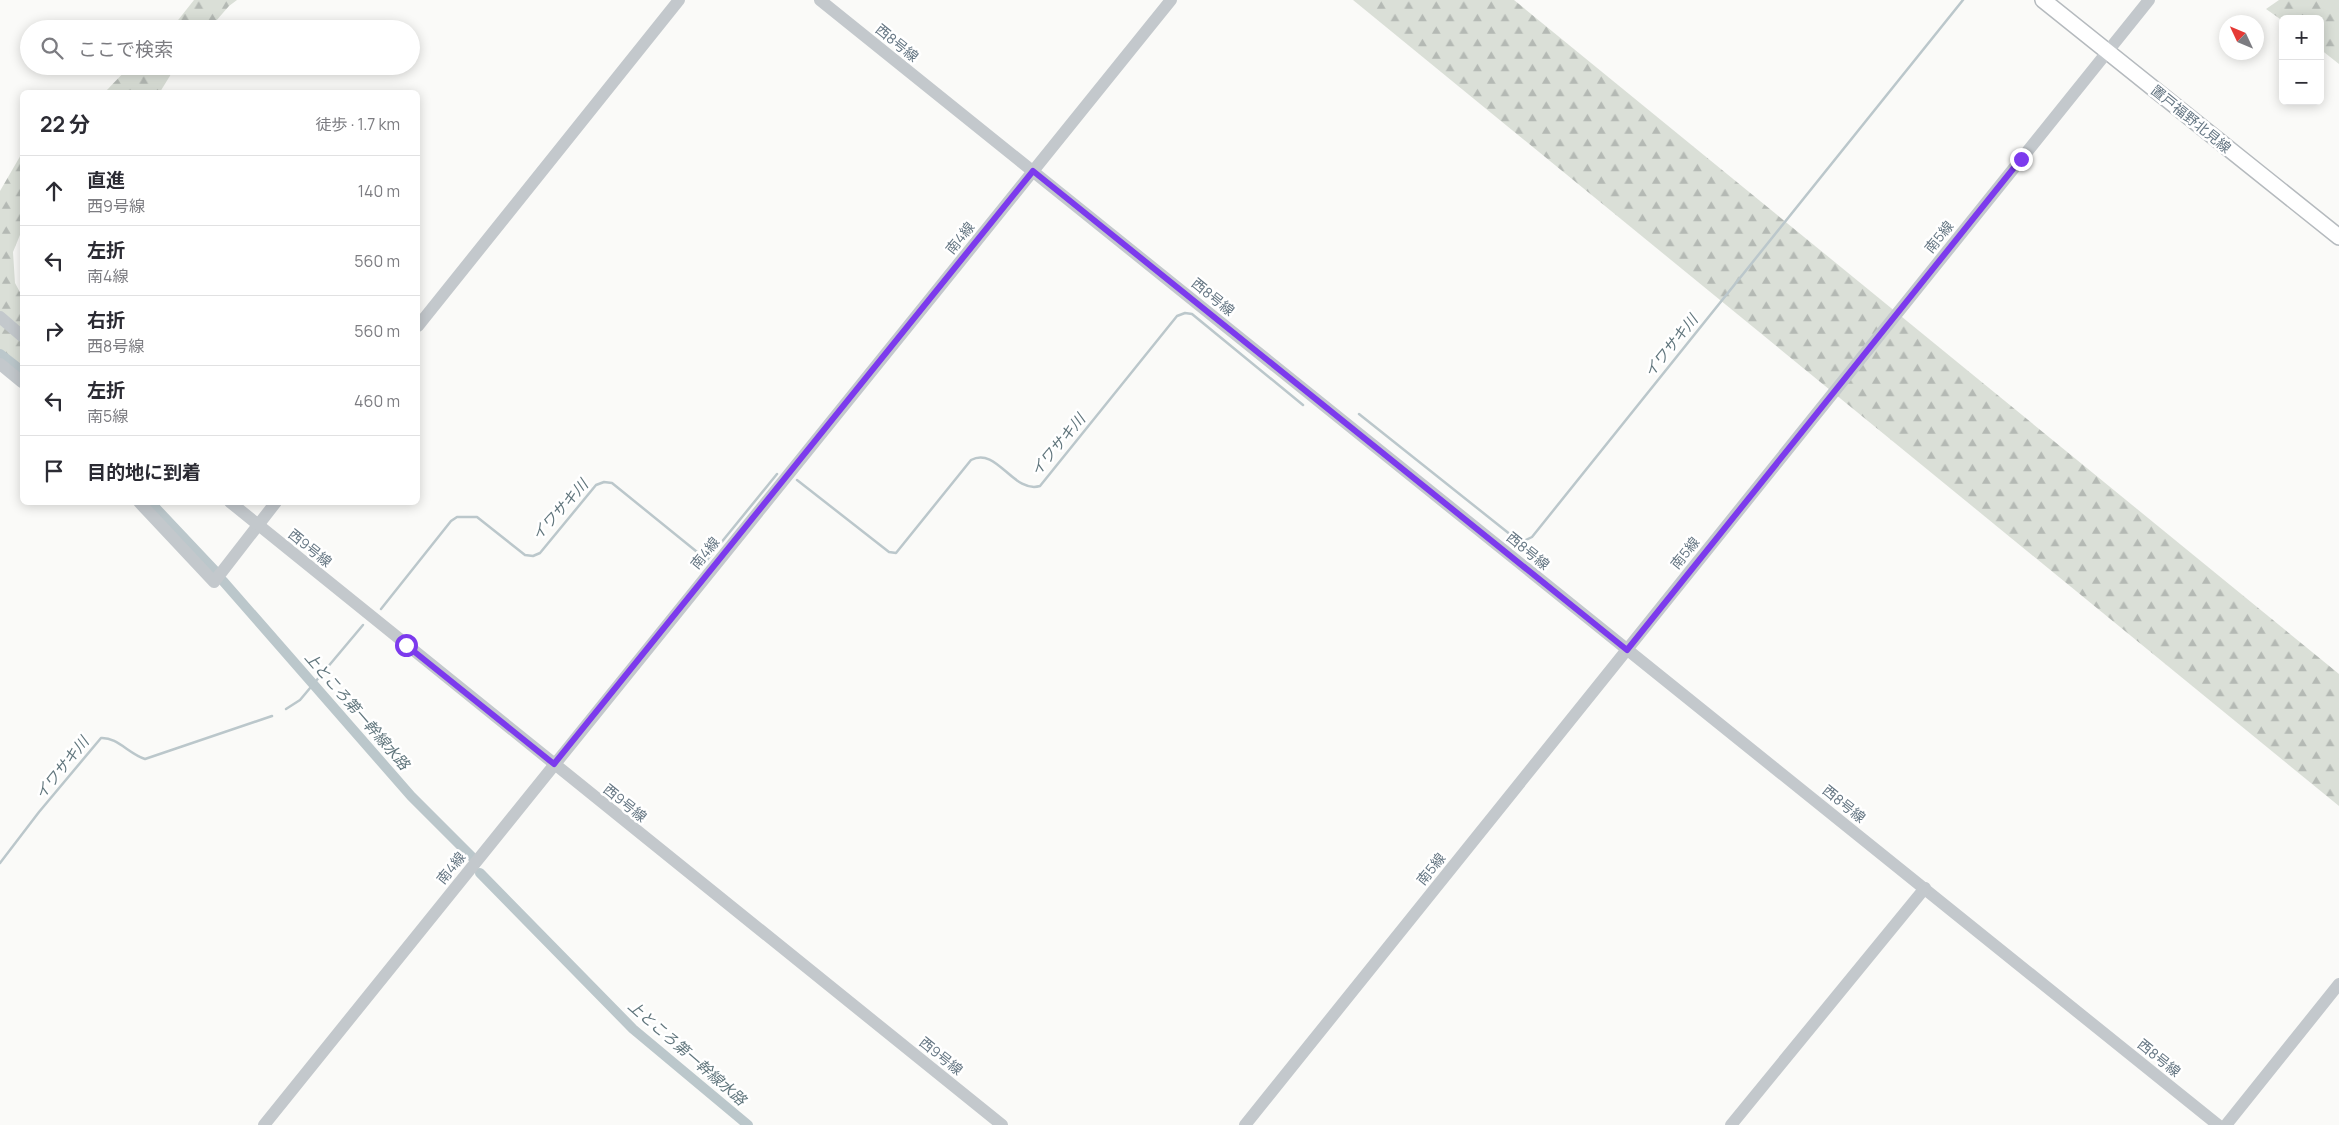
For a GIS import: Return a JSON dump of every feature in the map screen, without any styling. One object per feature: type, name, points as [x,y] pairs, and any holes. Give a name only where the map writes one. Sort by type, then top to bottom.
[{"type":"main road","name":"置戸福野北見線","points":[[2043,0],[2339,237]]},
{"type":"street","points":[[420,324],[679,0]]},
{"type":"street","name":"西8号線","points":[[820,0],[2218,1125]]},
{"type":"street","name":"南4線","points":[[264,1125],[1171,0]]},
{"type":"street","name":"南5線","points":[[1245,1125],[2149,0]]},
{"type":"street","points":[[0,317],[20,334]]},
{"type":"street","points":[[0,364],[20,380]]},
{"type":"street","points":[[142,505],[214,582],[274,505]]},
{"type":"street","name":"西9号線","points":[[234,505],[1002,1125]]},
{"type":"street","points":[[1731,1125],[1925,888]]},
{"type":"street","points":[[2226,1125],[2339,984]]},
{"type":"green space","points":[[194,0],[237,0],[217,20],[178,20]]},
{"type":"green space","points":[[1353,0],[1514,0],[2339,674],[2339,806]]},
{"type":"green space","points":[[2279,0],[2339,0],[2339,64],[2324,52],[2324,15],[2279,15],[2279,18],[2266,9]]},
{"type":"green space","points":[[121,75],[170,75],[161,90],[107,90]]},
{"type":"green space","points":[[20,156],[20,235],[13,252],[15,283],[20,292],[20,373],[8,367],[0,360],[0,191]]},
{"type":"waterway","name":"イワサキ川","points":[[1359,414],[1516,539],[1524,541],[1532,537],[1963,0]]},
{"type":"waterway","name":"イワサキ川","points":[[797,480],[889,552],[896,553],[971,460],[980,457],[989,459],[1021,483],[1030,487],[1040,486],[1177,316],[1185,313],[1192,314],[1303,405]]},
{"type":"waterway","name":"上ところ第一幹線水路","points":[[0,354],[20,369]]},
{"type":"waterway","name":"イワサキ川","points":[[381,609],[451,521],[457,517],[477,517],[525,555],[533,556],[540,553],[596,485],[604,482],[612,483],[707,560],[777,474]]},
{"type":"waterway","name":"上ところ第一幹線水路","points":[[153,505],[216,572]]},
{"type":"waterway","name":"上ところ第一幹線水路","points":[[223,581],[411,796],[472,857]]},
{"type":"waterway","name":"イワサキ川","points":[[286,709],[300,700],[363,625]]},
{"type":"waterway","name":"イワサキ川","points":[[0,863],[39,812],[101,738],[112,740],[145,759],[272,716]]},
{"type":"waterway","name":"上ところ第一幹線水路","points":[[480,873],[633,1029],[748,1125]]},
{"type":"route","points":[[406,645],[554,764],[1033,171],[1627,650],[2021,159]]}]
